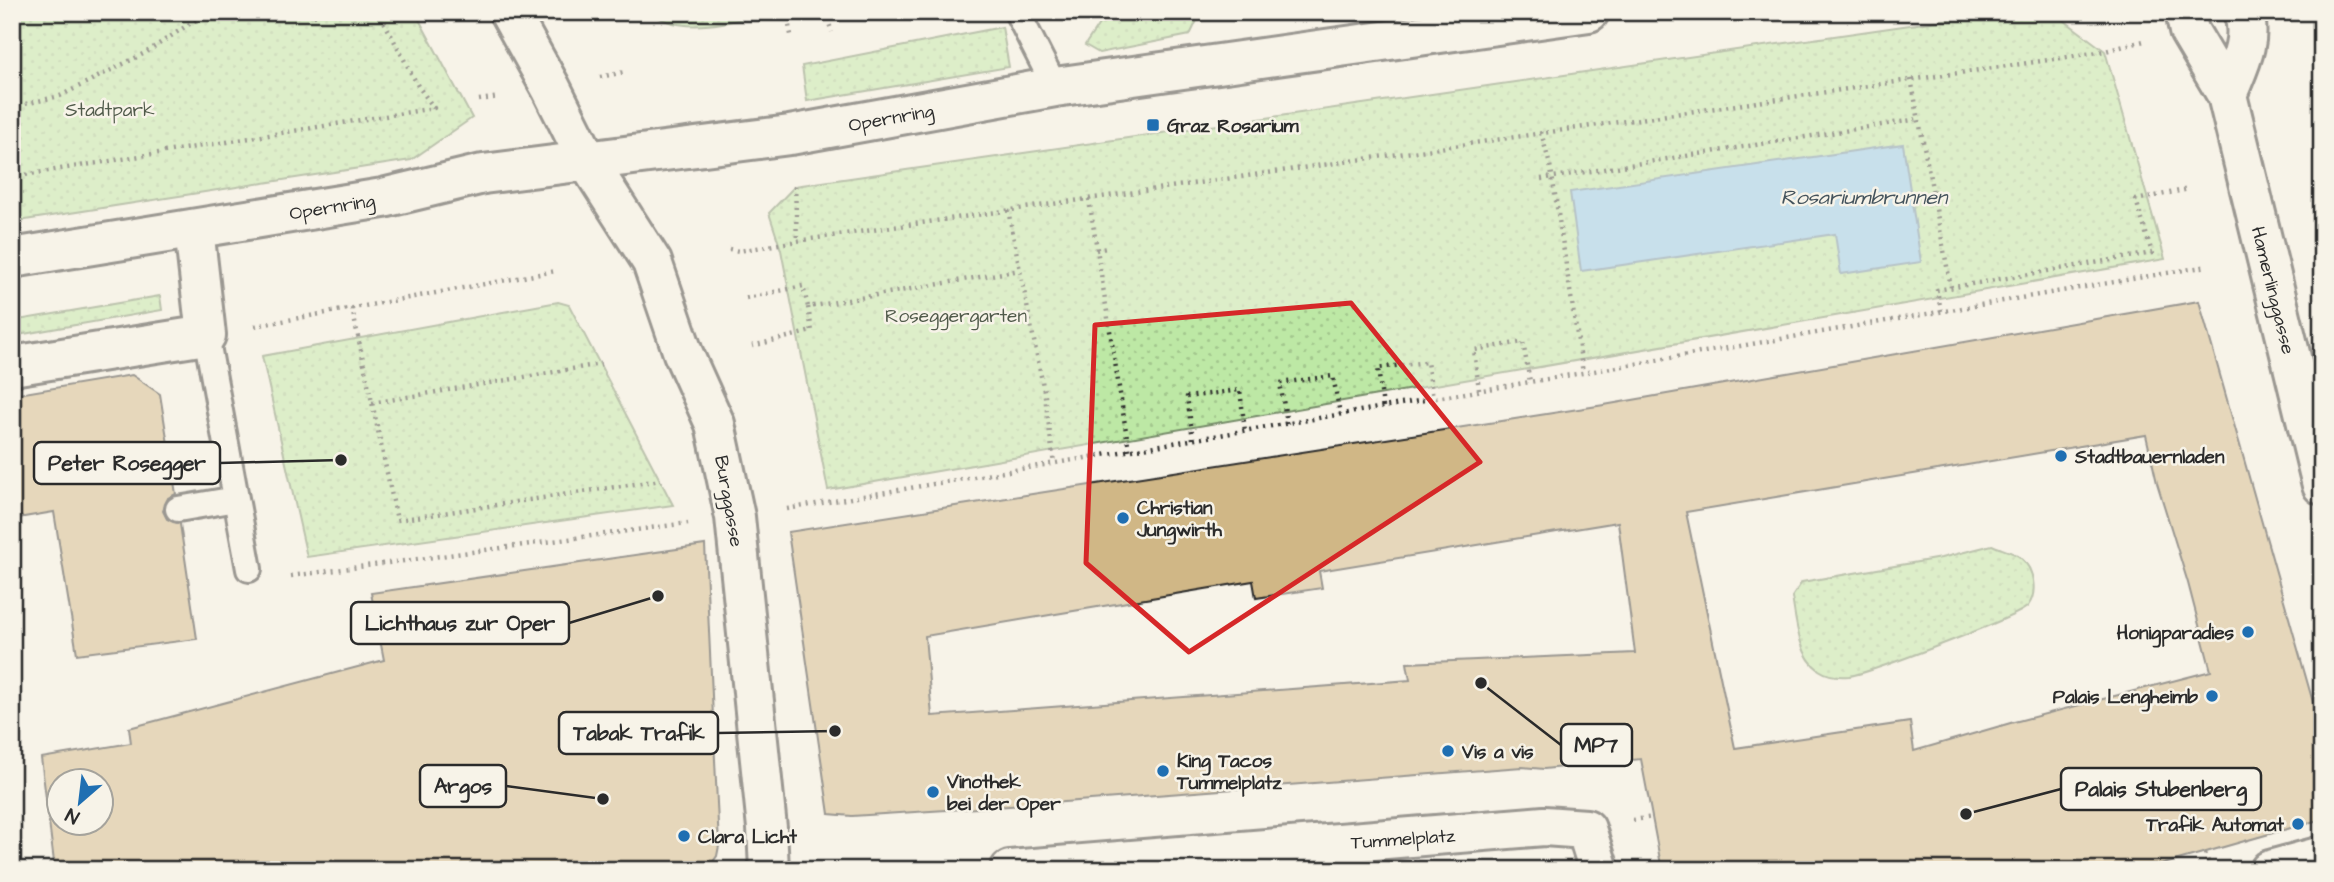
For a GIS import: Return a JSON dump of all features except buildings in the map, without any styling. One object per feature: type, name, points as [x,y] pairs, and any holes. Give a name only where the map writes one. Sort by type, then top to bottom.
[{"type":"street","name":"Burggasse","points":[[509,12],[588,162],[652,262],[683,353],[715,424],[735,517],[769,870]]},
{"type":"street","name":"Opernring","points":[[12,258],[383,198],[483,174],[790,135],[1055,87],[1590,12]]},
{"type":"street","name":"Hamerlinggasse","points":[[2185,12],[2189,31],[2227,95],[2322,485]]},
{"type":"street","points":[[2227,95],[2244,50],[2248,24],[2243,12]]},
{"type":"street","points":[[12,366],[206,335],[194,229]]},
{"type":"street","name":"Tummelplatz","points":[[1010,870],[1544,826],[1586,829],[1599,870]]},
{"type":"street","points":[[2270,870],[2322,856]]},
{"type":"lane","points":[[1017,12],[1055,87]]},
{"type":"lane","points":[[206,335],[249,569]]},
{"type":"lane","points":[[178,509],[236,499]]},
{"type":"path","points":[[12,107],[60,96],[145,53],[208,12]]},
{"type":"path","points":[[310,12],[312,17],[322,12]]},
{"type":"path","points":[[12,162],[14,176],[434,108],[418,86],[379,12]]},
{"type":"path","points":[[786,12],[792,39]]},
{"type":"path","points":[[825,12],[832,32]]},
{"type":"path","points":[[729,249],[740,251],[2105,51],[2152,38]]},
{"type":"path","points":[[1911,79],[1951,287]]},
{"type":"path","points":[[1541,179],[1919,118]]},
{"type":"path","points":[[1541,132],[1552,177],[1583,373]]},
{"type":"path","points":[[795,186],[797,241]]},
{"type":"path","points":[[1941,311],[1937,290],[2152,253],[2136,200],[2189,189]]},
{"type":"path","points":[[1089,199],[1129,450]]},
{"type":"path","points":[[1008,210],[1045,396],[1054,464]]},
{"type":"path","points":[[1096,250],[1107,248]]},
{"type":"path","points":[[787,509],[2208,266]]},
{"type":"path","points":[[808,307],[1020,270]]},
{"type":"path","points":[[206,335],[556,271]]},
{"type":"path","points":[[746,298],[803,286],[812,331],[752,346]]},
{"type":"path","points":[[352,308],[397,520],[661,480]]},
{"type":"path","points":[[1479,390],[1474,350],[1523,342],[1530,382]]},
{"type":"path","points":[[1383,407],[1378,368],[1427,362],[1433,398]]},
{"type":"path","points":[[372,403],[601,364]]},
{"type":"path","points":[[1287,424],[1280,383],[1333,376],[1340,414]]},
{"type":"path","points":[[1193,439],[1186,397],[1240,390],[1245,431]]},
{"type":"path","points":[[300,575],[699,521]]},
{"type":"path","points":[[2205,853],[2211,870]]},
{"type":"highlighted area","points":[[1351,303],[1480,462],[1189,652],[1086,563],[1095,325]]},
{"type":"green space","name":"Stadtpark","points":[[12,12],[415,12],[472,118],[411,160],[12,222]]},
{"type":"green space","points":[[651,12],[769,12],[725,23],[692,25],[663,20]]},
{"type":"green space","points":[[1107,12],[1201,12],[1190,35],[1099,53],[1085,45]]},
{"type":"green space","name":"Roseggergarten","points":[[2000,12],[2053,12],[2105,51],[2165,259],[828,490],[781,250],[769,213],[795,186]]},
{"type":"green space","points":[[1002,27],[1009,67],[807,101],[802,66]]},
{"type":"green space","points":[[160,296],[162,310],[12,336],[12,321]]},
{"type":"green space","points":[[558,302],[569,305],[673,505],[307,557],[262,356]]},
{"type":"green space","points":[[1992,545],[2021,558],[2032,575],[2034,588],[2031,601],[2018,612],[1943,644],[1849,676],[1834,676],[1822,672],[1806,656],[1799,636],[1792,597],[1802,582],[1941,558]]},
{"type":"water","name":"Rosariumbrunnen","points":[[1903,144],[1921,262],[1841,274],[1835,234],[1581,271],[1570,192]]},
{"type":"place","name":"Graz Rosarium","points":[[1153,125]]},
{"type":"place","name":"Stadtbauernladen","points":[[2061,456]]},
{"type":"place","name":"Peter Rosegger","points":[[341,460]]},
{"type":"place","name":"Christian Jungwirth","points":[[1123,518]]},
{"type":"place","name":"Lichthaus zur Oper","points":[[658,596]]},
{"type":"place","name":"Honigparadies","points":[[2248,632]]},
{"type":"place","name":"MP7","points":[[1481,683]]},
{"type":"place","name":"Palais Lengheimb","points":[[2212,696]]},
{"type":"place","name":"Tabak Trafik","points":[[835,731]]},
{"type":"place","name":"Vis a vis","points":[[1448,751]]},
{"type":"place","name":"King Tacos Tummelplatz","points":[[1163,771]]},
{"type":"place","name":"Vinothek bei der Oper","points":[[933,792]]},
{"type":"place","name":"Argos","points":[[603,799]]},
{"type":"place","name":"Palais Stubenberg","points":[[1966,814]]},
{"type":"place","name":"Trafik Automat","points":[[2298,824]]},
{"type":"place","name":"Clara Licht","points":[[684,836]]}]
